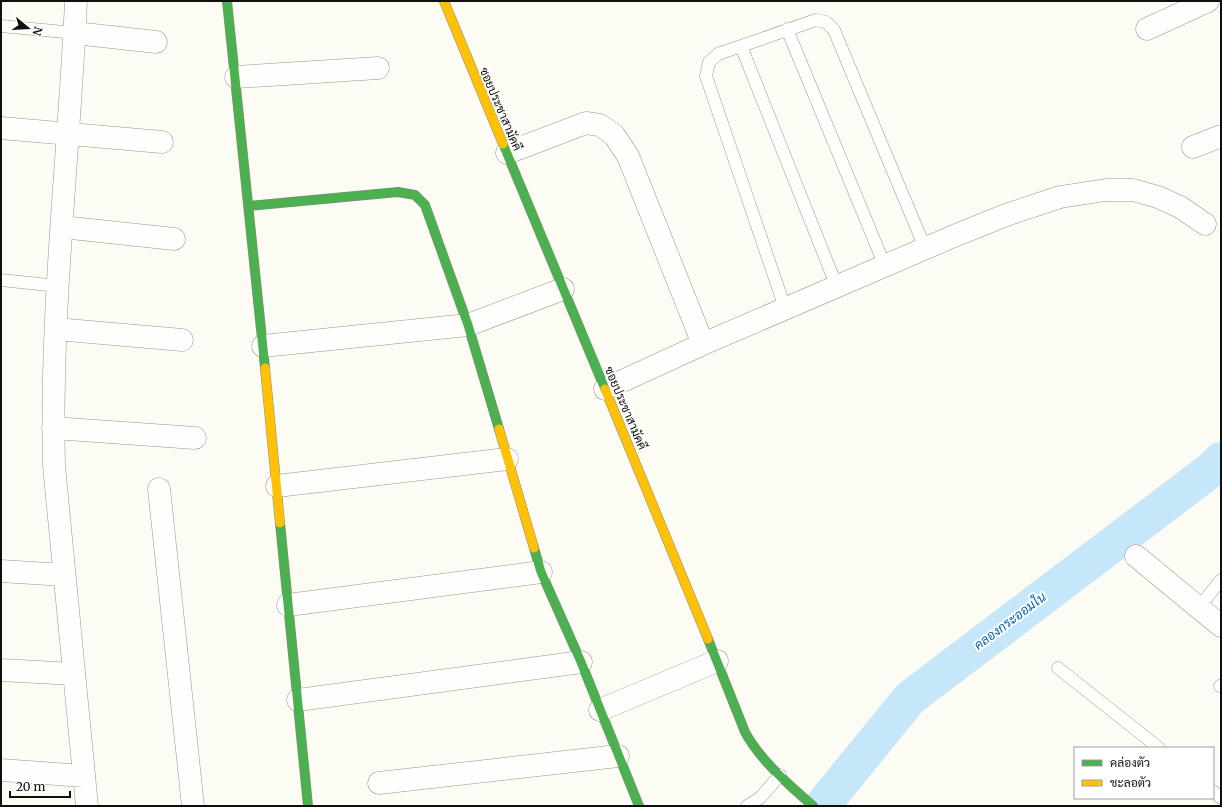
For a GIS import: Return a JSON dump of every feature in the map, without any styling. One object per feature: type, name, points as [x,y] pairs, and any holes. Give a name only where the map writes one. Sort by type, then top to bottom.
[{"type":"street","points":[[76,1],[58,286],[53,428],[54,466],[87,806]]},
{"type":"street","points":[[227,1],[249,206],[308,806]]},
{"type":"street","name":"ซอยประชาสามัคคี","points":[[444,1],[745,732],[751,743],[783,779],[813,806]]},
{"type":"street","points":[[1147,29],[1208,1]]},
{"type":"street","points":[[75,33],[156,42]]},
{"type":"street","points":[[236,77],[378,68]]},
{"type":"street","points":[[507,153],[586,124],[600,125],[614,135],[628,156],[703,344]]},
{"type":"street","points":[[1,128],[162,142]]},
{"type":"street","points":[[1193,147],[1221,136]]},
{"type":"street","points":[[605,389],[703,344],[925,248],[1006,215],[1060,197],[1106,190],[1133,190],[1158,197],[1180,207],[1205,224]]},
{"type":"street","points":[[249,206],[398,192],[415,195],[425,205],[468,325],[541,572],[581,662],[639,806]]},
{"type":"street","points":[[62,227],[174,239]]},
{"type":"street","points":[[263,346],[468,325],[563,289]]},
{"type":"street","points":[[56,329],[182,340]]},
{"type":"street","points":[[53,428],[195,438]]},
{"type":"street","points":[[277,486],[507,459]]},
{"type":"street","points":[[159,489],[193,806]]},
{"type":"street","points":[[1136,556],[1221,626]]},
{"type":"street","points":[[1,571],[64,575]]},
{"type":"street","points":[[288,604],[541,572]]},
{"type":"street","points":[[600,710],[717,661]]},
{"type":"street","points":[[298,700],[581,662]]},
{"type":"street","points":[[1,670],[74,674]]},
{"type":"street","points":[[379,784],[618,756]]},
{"type":"street","points":[[1,770],[84,776]]},
{"type":"lane","points":[[785,308],[706,76],[709,62],[718,54],[816,20],[826,22],[834,30],[925,248]]},
{"type":"lane","points":[[1,26],[75,33]]},
{"type":"lane","points":[[787,29],[885,266]]},
{"type":"lane","points":[[741,46],[836,287]]},
{"type":"lane","points":[[1,280],[58,286]]},
{"type":"lane","points":[[1198,607],[1221,580]]},
{"type":"lane","points":[[1058,668],[1158,747]]},
{"type":"lane","points":[[747,806],[760,798],[783,779]]},
{"type":"waterway","name":"คลองกระออมใน","points":[[822,806],[910,698],[1212,469],[1221,460]]},
{"type":"traffic: fast","points":[[227,1],[265,368]]},
{"type":"traffic: fast","points":[[503,144],[605,389]]},
{"type":"traffic: fast","points":[[249,206],[398,192],[415,195],[425,205],[468,325],[499,429]]},
{"type":"traffic: fast","points":[[280,523],[308,806]]},
{"type":"traffic: fast","points":[[534,548],[541,572],[581,662],[639,806]]},
{"type":"traffic: fast","points":[[708,639],[745,732],[751,742],[776,772],[813,806]]},
{"type":"traffic: slow","points":[[444,1],[503,144]]},
{"type":"traffic: slow","points":[[265,368],[280,523]]},
{"type":"traffic: slow","points":[[605,389],[708,639]]},
{"type":"traffic: slow","points":[[499,429],[534,548]]}]
